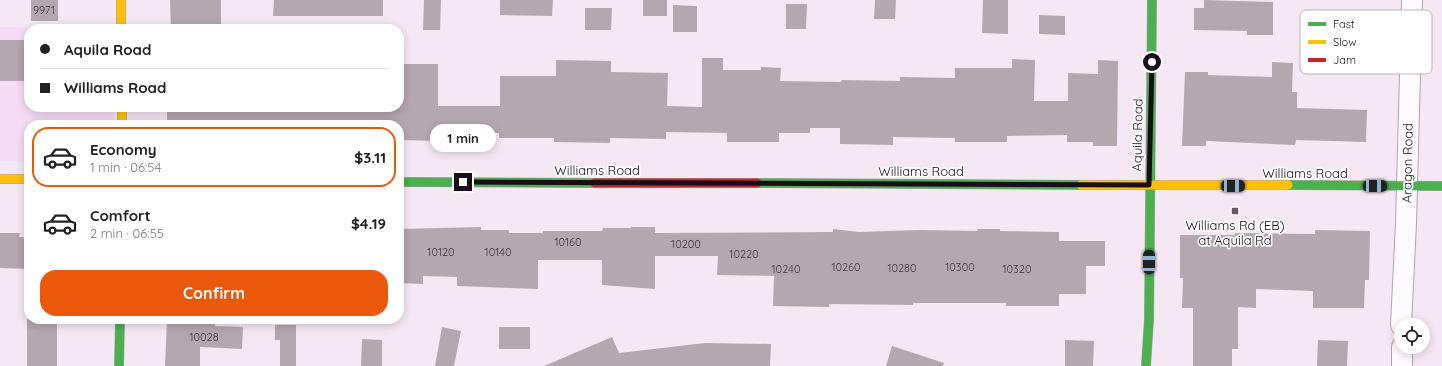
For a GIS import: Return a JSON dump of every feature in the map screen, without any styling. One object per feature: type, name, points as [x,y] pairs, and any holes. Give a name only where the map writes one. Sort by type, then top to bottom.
[{"type":"street","points":[[121,0],[121,24]]},
{"type":"street","name":"Aquila Road","points":[[1146,366],[1149,319],[1149,185],[1152,0]]},
{"type":"street","name":"Aragon Road","points":[[1412,0],[1412,10]]},
{"type":"street","name":"Aragon Road","points":[[1401,318],[1410,74]]},
{"type":"street","points":[[0,179],[24,179]]},
{"type":"street","name":"Williams Road","points":[[404,182],[1442,186]]},
{"type":"street","points":[[119,366],[120,324]]},
{"type":"street","points":[[1402,354],[1402,366]]},
{"type":"shaded area","points":[[0,27],[24,27],[24,112],[114,112],[114,120],[24,120],[24,162],[0,161]]},
{"type":"building","points":[[31,0],[58,0],[58,21],[31,21]]},
{"type":"building","points":[[170,0],[221,0],[221,24],[171,24]]},
{"type":"building","points":[[274,0],[383,0],[383,16],[273,16]]},
{"type":"building","points":[[424,0],[441,0],[440,30],[423,30]]},
{"type":"building","points":[[500,0],[553,0],[552,16],[500,15]]},
{"type":"building","points":[[643,0],[667,0],[667,16],[643,16]]},
{"type":"building","points":[[875,0],[896,0],[895,19],[874,19]]},
{"type":"building","points":[[983,0],[1008,0],[1008,34],[982,33]]},
{"type":"building","points":[[1204,0],[1273,2],[1273,35],[1247,35],[1247,31],[1194,30],[1194,8],[1204,8]]},
{"type":"building","points":[[786,4],[807,4],[806,29],[786,29]]},
{"type":"building","points":[[673,5],[697,6],[697,32],[673,32]]},
{"type":"building","points":[[585,8],[612,8],[611,30],[585,30]]},
{"type":"building","points":[[1039,15],[1065,16],[1065,35],[1039,34]]},
{"type":"building","points":[[0,40],[24,40],[24,81],[0,81]]},
{"type":"building","points":[[702,58],[723,58],[723,70],[761,70],[761,67],[781,68],[780,81],[841,82],[842,80],[900,81],[900,77],[955,78],[955,68],[1012,68],[1012,59],[1035,60],[1034,101],[1068,101],[1068,73],[1098,74],[1098,60],[1118,61],[1117,146],[1093,146],[1093,142],[1067,142],[1067,135],[1007,136],[1007,142],[955,142],[955,138],[893,137],[893,145],[840,144],[840,128],[810,128],[810,133],[779,133],[779,142],[727,142],[727,133],[666,132],[666,139],[610,138],[610,143],[554,142],[554,138],[499,138],[499,133],[470,133],[470,129],[438,130],[438,141],[404,140],[404,120],[167,120],[167,112],[404,112],[404,64],[438,64],[438,106],[500,106],[500,76],[556,76],[556,60],[611,61],[611,72],[668,73],[667,106],[702,107]]},
{"type":"building","points":[[1272,62],[1293,63],[1292,92],[1297,92],[1297,108],[1367,110],[1366,142],[1296,140],[1295,145],[1206,141],[1206,146],[1182,146],[1185,72],[1208,72],[1208,75],[1272,77]]},
{"type":"building","points":[[481,227],[481,230],[509,230],[509,233],[543,233],[543,231],[602,231],[603,228],[631,227],[655,227],[655,233],[833,232],[833,229],[859,232],[919,230],[978,231],[977,229],[1000,229],[1000,231],[1059,232],[1059,241],[1105,241],[1105,266],[1086,266],[1086,294],[1059,294],[1059,306],[1006,306],[1006,303],[913,303],[913,305],[829,304],[829,307],[773,306],[774,276],[717,275],[718,256],[655,256],[655,289],[602,285],[602,260],[538,260],[538,289],[457,286],[457,277],[423,276],[423,284],[404,283],[404,229]]},
{"type":"building","points":[[1315,230],[1370,231],[1369,280],[1365,280],[1364,308],[1313,308],[1313,291],[1256,289],[1256,308],[1238,307],[1238,349],[1232,349],[1232,366],[1193,366],[1193,308],[1182,308],[1183,278],[1180,278],[1180,235],[1235,235],[1235,233],[1315,234]]},
{"type":"building","points":[[0,233],[20,233],[19,237],[24,237],[24,269],[0,268]]},
{"type":"building","points":[[27,324],[57,324],[57,366],[27,366]]},
{"type":"building","points":[[167,324],[215,324],[215,326],[243,327],[242,349],[200,347],[200,366],[165,366]]},
{"type":"building","points":[[275,325],[296,325],[296,366],[280,366],[280,340],[275,340]]},
{"type":"building","points":[[442,327],[461,331],[454,366],[435,366]]},
{"type":"building","points":[[499,327],[530,327],[530,349],[499,349]]},
{"type":"building","points":[[612,337],[619,353],[705,343],[771,344],[770,366],[544,366]]},
{"type":"building","points":[[362,339],[382,340],[382,366],[361,366]]},
{"type":"building","points":[[1065,340],[1094,341],[1093,366],[1065,366]]},
{"type":"building","points":[[1318,340],[1348,341],[1347,366],[1317,366]]},
{"type":"building","points":[[892,346],[944,363],[943,366],[886,366]]},
{"type":"traffic: fast","points":[[1146,366],[1149,319],[1152,0]]},
{"type":"traffic: fast","points":[[404,182],[595,183]]},
{"type":"traffic: fast","points":[[757,183],[1081,185]]},
{"type":"traffic: fast","points":[[1288,185],[1442,186]]},
{"type":"traffic: fast","points":[[119,366],[120,324]]},
{"type":"traffic: slow","points":[[121,0],[121,24]]},
{"type":"traffic: slow","points":[[122,112],[122,120]]},
{"type":"traffic: slow","points":[[0,179],[24,179]]},
{"type":"traffic: slow","points":[[1081,185],[1288,185]]},
{"type":"traffic: jam","points":[[595,183],[757,183]]},
{"type":"place","name":"Williams Rd (EB) at Aquila Rd","points":[[1235,211]]},
{"type":"route","points":[[463,182],[1149,185],[1152,62]]}]
